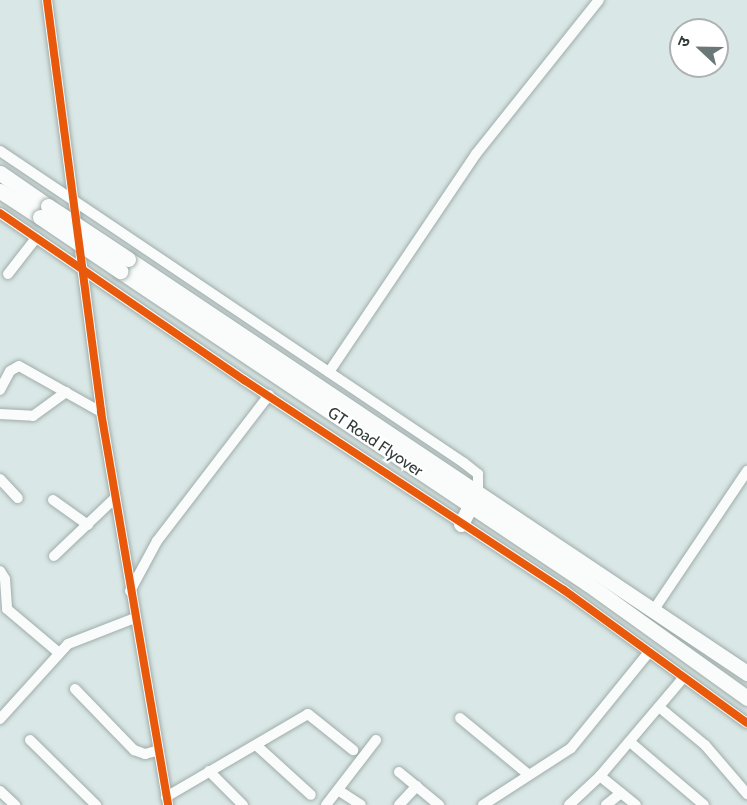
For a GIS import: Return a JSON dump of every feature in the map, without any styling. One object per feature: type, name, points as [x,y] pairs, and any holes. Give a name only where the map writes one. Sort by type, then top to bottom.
[{"type":"highway","name":"GT Road Flyover","points":[[0,173],[44,211],[474,500],[747,698]]},
{"type":"highway","name":"GT Road Flyover","points":[[0,190],[44,211]]},
{"type":"highway","name":"GT Road Flyover","points":[[474,500],[653,611],[747,673]]},
{"type":"highway","points":[[461,524],[474,500]]},
{"type":"street","points":[[47,0],[101,412],[166,802],[209,771],[310,713],[352,750]]},
{"type":"street","points":[[329,372],[476,154],[599,0]]},
{"type":"street","points":[[0,151],[478,474],[474,500]]},
{"type":"street","points":[[0,213],[461,524],[564,590],[747,723]]},
{"type":"street","points":[[8,274],[36,238]]},
{"type":"street","points":[[0,390],[10,371],[19,366],[101,412]]},
{"type":"street","points":[[0,414],[33,416],[66,392]]},
{"type":"street","points":[[130,591],[157,541],[269,395]]},
{"type":"street","points":[[653,611],[747,471]]},
{"type":"street","points":[[0,479],[18,498]]},
{"type":"street","points":[[54,556],[115,498]]},
{"type":"street","points":[[53,500],[88,525]]},
{"type":"street","points":[[0,571],[5,579],[7,609],[60,653]]},
{"type":"street","points":[[0,719],[72,642],[135,618]]},
{"type":"street","points":[[483,805],[571,748],[649,652]]},
{"type":"street","points":[[569,805],[600,776],[683,678]]},
{"type":"street","points":[[75,689],[134,750],[145,754],[156,751]]},
{"type":"street","points":[[659,707],[705,745],[747,794]]},
{"type":"street","points":[[460,718],[529,775]]},
{"type":"street","points":[[30,740],[96,805]]},
{"type":"street","points":[[326,805],[376,740]]},
{"type":"street","points":[[630,742],[704,805]]},
{"type":"street","points":[[256,745],[311,795]]},
{"type":"street","points":[[209,771],[243,805]]},
{"type":"street","points":[[399,772],[439,805]]},
{"type":"street","points":[[600,776],[636,805]]},
{"type":"street","points":[[399,805],[417,786]]},
{"type":"street","points":[[338,790],[361,805]]},
{"type":"street","points":[[0,791],[15,805]]},
{"type":"street","points":[[606,805],[621,793]]},
{"type":"cycle path","points":[[47,0],[101,412],[168,805]]},
{"type":"cycle path","points":[[0,213],[244,380],[564,590],[747,723]]}]
